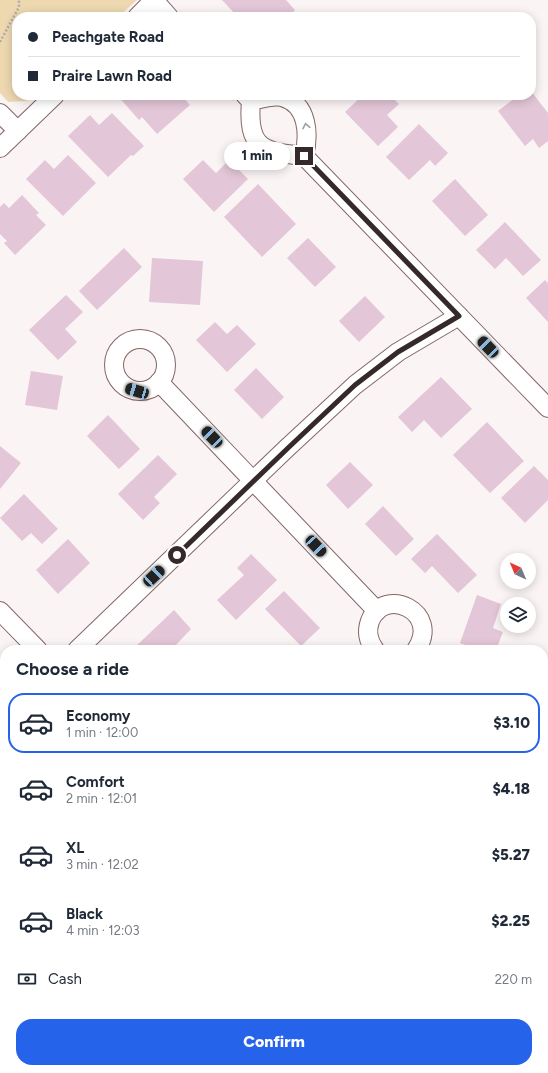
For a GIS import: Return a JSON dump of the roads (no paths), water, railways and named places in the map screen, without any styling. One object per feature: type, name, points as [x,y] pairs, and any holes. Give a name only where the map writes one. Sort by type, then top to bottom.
[{"type":"street","points":[[141,12],[154,0],[165,12]]},
{"type":"street","points":[[0,148],[51,100]]},
{"type":"street","points":[[248,100],[251,130],[257,142],[265,150],[304,156],[548,408]]},
{"type":"street","points":[[287,100],[292,102],[302,112],[306,122],[307,143],[304,156]]},
{"type":"street","points":[[0,113],[18,131]]},
{"type":"street","points":[[82,645],[355,385],[398,352],[459,316]]},
{"type":"street","points":[[159,382],[377,611]]},
{"type":"street","points":[[372,645],[368,636],[368,627],[377,611],[384,606],[394,604],[403,605],[418,615],[422,624],[423,633],[419,645]]},
{"type":"street","points":[[0,611],[33,645]]}]
